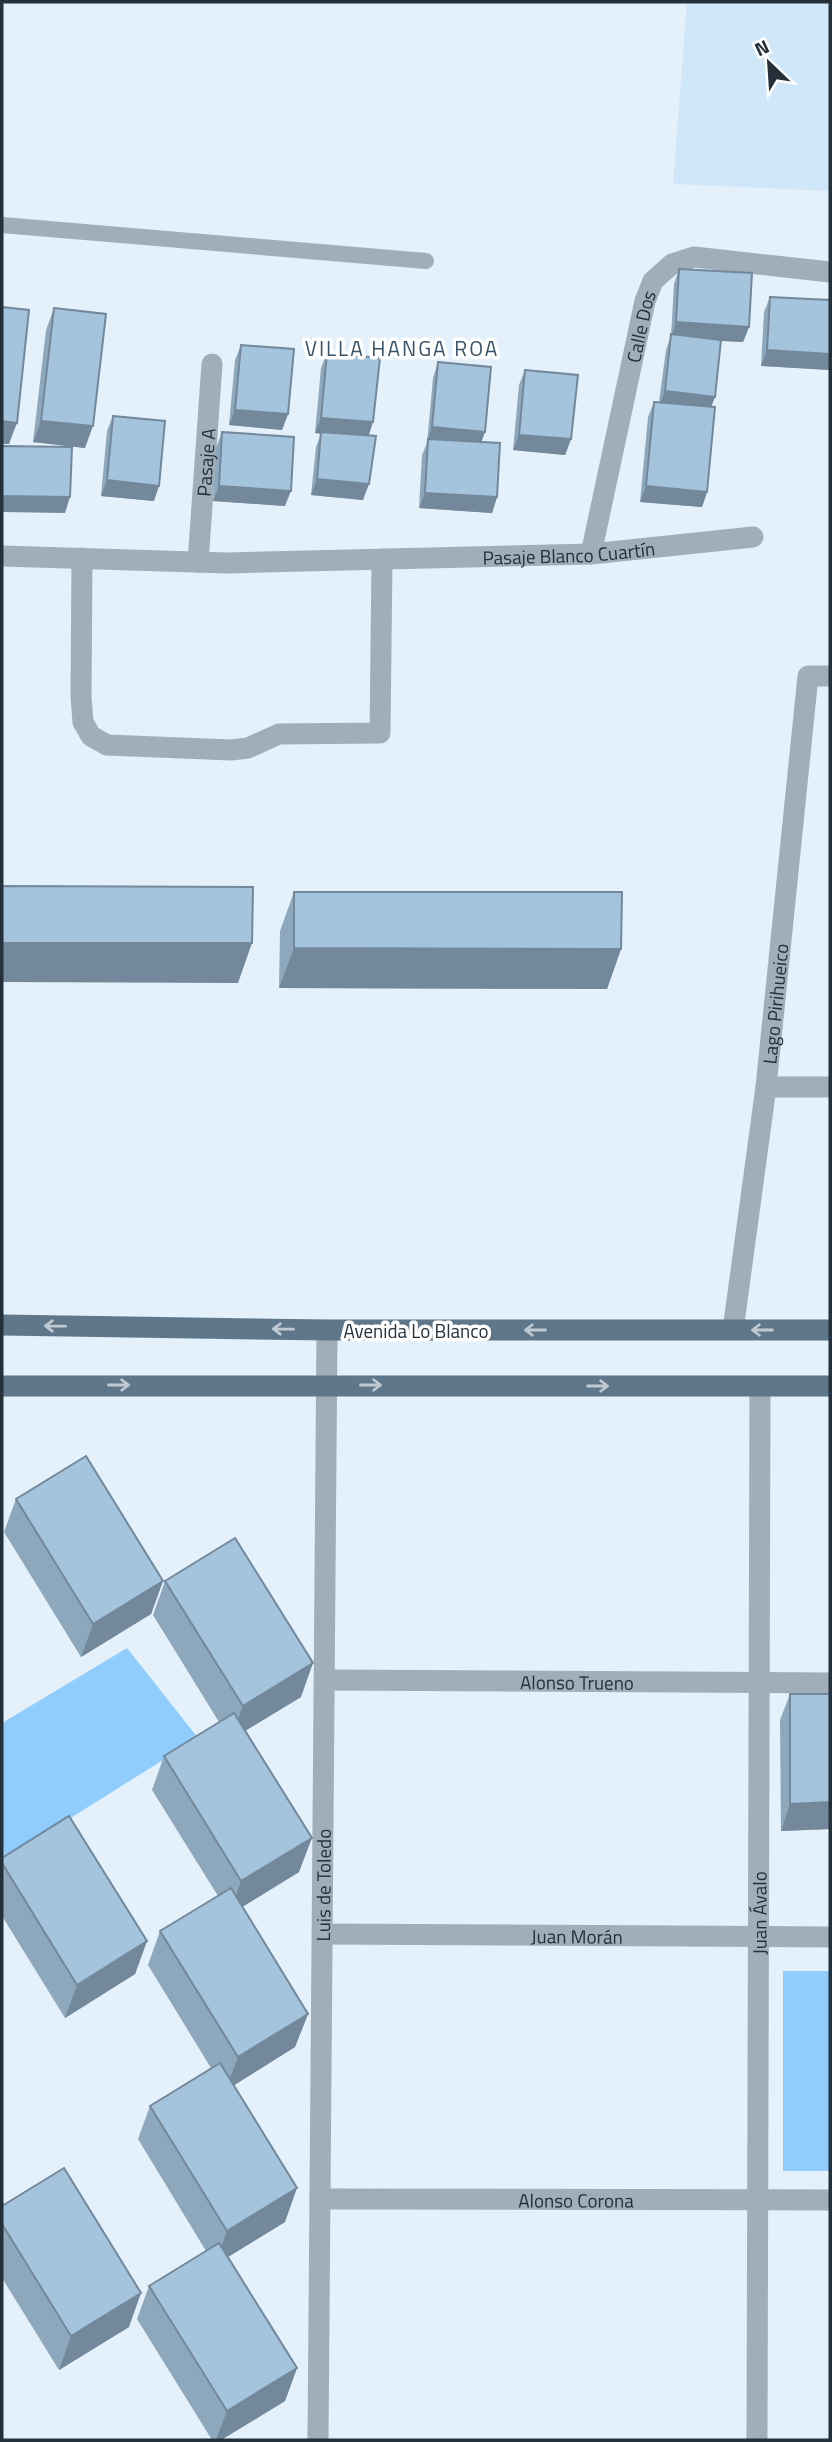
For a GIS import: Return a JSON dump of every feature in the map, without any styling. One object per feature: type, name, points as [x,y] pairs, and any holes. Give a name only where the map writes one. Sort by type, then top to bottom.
[{"type":"main road","name":"Avenida Lo Blanco","points":[[2,1325],[327,1330],[830,1331]]},
{"type":"main road","points":[[2,1386],[830,1386]]},
{"type":"street","name":"Calle Dos","points":[[591,554],[645,301],[653,281],[672,264],[694,257],[830,272]]},
{"type":"street","name":"Pasaje A","points":[[198,562],[212,364]]},
{"type":"street","name":"Pasaje Blanco Cuartín","points":[[2,556],[198,562],[591,554],[753,537]]},
{"type":"street","points":[[82,558],[81,697],[83,722],[91,736],[107,745],[231,750],[248,748],[279,734],[380,733],[382,559]]},
{"type":"street","name":"Lago Pirihueico","points":[[733,1330],[766,1087],[808,676],[830,676]]},
{"type":"street","points":[[766,1087],[830,1087]]},
{"type":"street","name":"Luis de Toledo","points":[[318,2440],[327,1330]]},
{"type":"street","name":"Juan Ávalo","points":[[757,2440],[761,1386]]},
{"type":"street","name":"Alonso Trueno","points":[[325,1680],[830,1683]]},
{"type":"street","name":"Juan Morán","points":[[323,1934],[830,1937]]},
{"type":"street","name":"Alonso Corona","points":[[320,2199],[830,2200]]},
{"type":"lane","points":[[2,225],[426,261]]},
{"type":"shaded area","points":[[687,2],[830,2],[830,191],[673,184]]},
{"type":"shaded area","points":[[127,1648],[198,1738],[2,1861],[2,1723]]},
{"type":"shaded area","points":[[783,1971],[830,1971],[830,2171],[783,2171]]},
{"type":"building","points":[[679,269],[752,273],[749,327],[676,322]]},
{"type":"building","points":[[770,297],[830,300],[830,354],[767,350]]},
{"type":"building","points":[[2,307],[29,310],[17,423],[2,421]]},
{"type":"building","points":[[54,308],[106,314],[93,426],[41,421]]},
{"type":"building","points":[[671,334],[721,340],[715,397],[665,391]]},
{"type":"building","points":[[241,345],[294,349],[288,414],[235,410]]},
{"type":"building","points":[[327,353],[380,358],[373,422],[321,418]]},
{"type":"building","points":[[438,362],[491,367],[485,432],[432,427]]},
{"type":"building","points":[[525,370],[578,375],[571,439],[519,435]]},
{"type":"building","points":[[654,402],[715,407],[707,492],[646,486]]},
{"type":"building","points":[[113,416],[165,421],[159,486],[107,480]]},
{"type":"building","points":[[222,432],[294,437],[291,491],[219,486]]},
{"type":"building","points":[[321,432],[376,436],[369,484],[317,479]]},
{"type":"building","points":[[428,439],[500,443],[497,497],[425,493]]},
{"type":"building","points":[[2,446],[72,447],[70,497],[2,496]]},
{"type":"building","points":[[2,886],[253,887],[252,943],[2,943]]},
{"type":"building","points":[[294,892],[622,892],[621,949],[294,948]]},
{"type":"building","points":[[86,1456],[163,1581],[93,1624],[16,1499]]},
{"type":"building","points":[[235,1538],[313,1663],[243,1706],[165,1581]]},
{"type":"building","points":[[790,1694],[830,1694],[830,1802],[790,1804]]},
{"type":"building","points":[[234,1713],[312,1838],[241,1881],[164,1756]]},
{"type":"building","points":[[69,1816],[147,1941],[77,1985],[2,1863],[2,1858]]},
{"type":"building","points":[[231,1888],[308,2014],[238,2057],[160,1931]]},
{"type":"building","points":[[220,2063],[297,2188],[227,2231],[150,2106]]},
{"type":"building","points":[[64,2168],[141,2293],[71,2336],[2,2224],[2,2206]]},
{"type":"building","points":[[219,2243],[297,2368],[227,2411],[149,2286]]},
{"type":"district","name":"VILLA HANGA ROA","points":[[402,348]]}]
